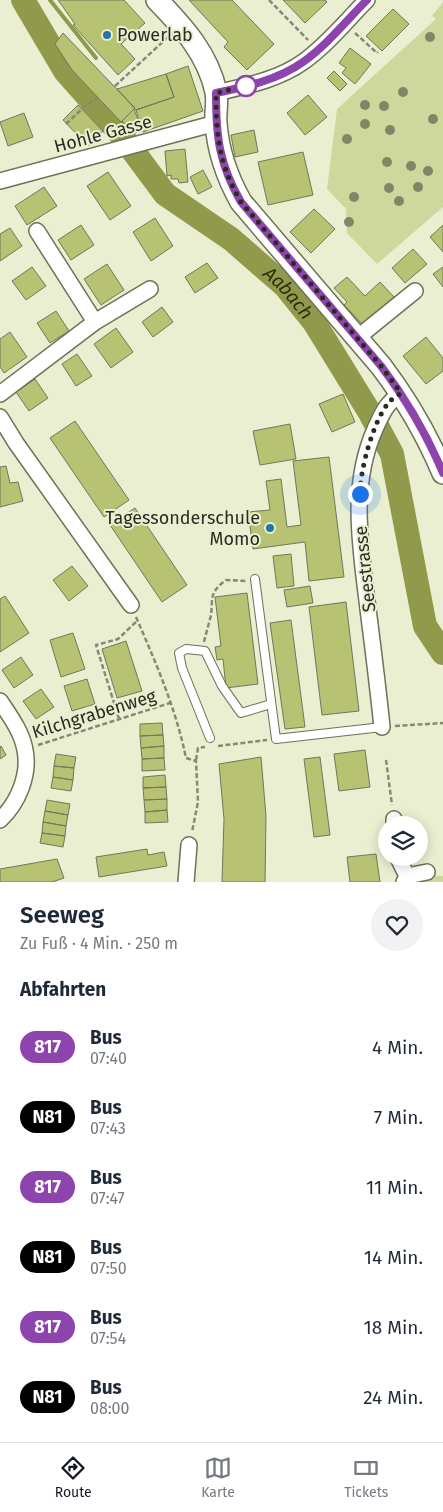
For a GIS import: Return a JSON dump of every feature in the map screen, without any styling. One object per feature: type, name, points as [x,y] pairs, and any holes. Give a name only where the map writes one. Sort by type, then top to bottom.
[{"type":"street","points":[[157,0],[189,34],[206,64],[216,93],[216,123],[219,151],[229,180],[241,202],[357,338],[401,393],[432,447],[443,473]]},
{"type":"street","points":[[216,93],[268,79],[302,63],[320,49],[360,2]]},
{"type":"street","name":"Hohle Gasse","points":[[0,181],[216,123]]},
{"type":"street","points":[[37,231],[95,322]]},
{"type":"street","points":[[0,394],[95,322],[150,289]]},
{"type":"street","points":[[357,338],[415,291]]},
{"type":"street","name":"Seestrasse","points":[[382,727],[359,540],[360,479],[370,442],[383,413],[389,402],[401,393]]},
{"type":"street","points":[[0,417],[130,606]]},
{"type":"street","points":[[0,701],[17,727],[25,749],[26,764],[19,795],[0,820]]},
{"type":"street","points":[[186,882],[189,845]]},
{"type":"street","points":[[401,866],[405,879],[427,872]]},
{"type":"lane","points":[[255,579],[276,739],[382,727]]},
{"type":"lane","points":[[210,738],[182,668],[179,653],[186,649],[205,651],[222,686],[241,713],[271,704]]},
{"type":"path","points":[[269,0],[311,44]]},
{"type":"path","points":[[352,30],[378,52]]},
{"type":"path","points":[[115,86],[172,33]]},
{"type":"path","points":[[66,124],[98,97]]},
{"type":"path","points":[[202,650],[211,614],[210,600],[213,594],[226,580],[248,581],[255,579]]},
{"type":"path","points":[[130,606],[159,669],[181,733],[186,758],[196,761]]},
{"type":"path","points":[[119,720],[96,645],[118,639],[137,621]]},
{"type":"path","name":"Kilchgrabenweg","points":[[25,749],[170,703]]},
{"type":"path","points":[[382,727],[443,723]]},
{"type":"path","points":[[217,746],[276,739]]},
{"type":"path","points":[[189,845],[198,802],[196,761],[198,748],[207,747]]},
{"type":"path","points":[[386,760],[393,816]]},
{"type":"green space","points":[[443,2],[443,207],[377,264],[347,233],[346,209],[327,189],[337,109],[436,19],[432,16]]},
{"type":"green space","points":[[422,875],[443,876],[443,882],[419,882]]},
{"type":"building","name":"Powerlab","points":[[58,0],[124,0],[145,23],[121,44],[135,59],[118,75],[73,25],[75,24]]},
{"type":"building","points":[[189,0],[232,0],[274,44],[247,70],[224,47],[228,42]]},
{"type":"building","points":[[283,0],[325,0],[327,2],[305,23]]},
{"type":"building","points":[[393,9],[409,24],[382,51],[366,36]]},
{"type":"building","points":[[63,33],[135,108],[121,122],[72,70],[55,44]]},
{"type":"building","points":[[350,48],[371,64],[355,84],[342,73],[346,68],[339,63]]},
{"type":"building","points":[[188,66],[203,111],[143,132],[136,110],[174,97],[166,74]]},
{"type":"building","points":[[334,71],[347,84],[340,91],[327,78]]},
{"type":"building","points":[[166,74],[174,97],[136,110],[117,89]]},
{"type":"building","points":[[308,95],[327,117],[305,135],[287,113]]},
{"type":"building","points":[[78,105],[103,131],[88,146],[63,120]]},
{"type":"building","points":[[134,109],[142,131],[135,133],[122,121]]},
{"type":"building","points":[[24,113],[33,137],[8,146],[0,122]]},
{"type":"building","points":[[254,130],[258,152],[235,157],[231,135]]},
{"type":"building","points":[[185,149],[188,182],[179,183],[178,179],[171,179],[171,175],[167,176],[165,151]]},
{"type":"building","points":[[303,152],[313,195],[268,205],[258,162]]},
{"type":"building","points":[[203,170],[212,187],[198,194],[190,177]]},
{"type":"building","points":[[108,172],[131,206],[110,220],[87,186]]},
{"type":"building","points":[[44,187],[57,206],[27,225],[15,206]]},
{"type":"building","points":[[314,209],[335,229],[311,253],[290,232]]},
{"type":"building","points":[[155,218],[173,246],[151,261],[133,232]]},
{"type":"building","points":[[81,225],[94,245],[71,260],[58,240]]},
{"type":"building","points":[[443,225],[443,252],[430,237]]},
{"type":"building","points":[[10,228],[22,246],[0,261],[0,234]]},
{"type":"building","points":[[413,249],[427,264],[405,283],[392,268]]},
{"type":"building","points":[[207,263],[218,278],[195,293],[185,277]]},
{"type":"building","points":[[107,264],[124,290],[101,305],[84,279]]},
{"type":"building","points":[[32,267],[46,286],[26,300],[12,281]]},
{"type":"building","points":[[443,267],[443,287],[433,274]]},
{"type":"building","points":[[347,277],[365,296],[380,282],[394,297],[364,326],[344,305],[347,302],[334,288]]},
{"type":"building","points":[[162,307],[173,322],[153,337],[142,322]]},
{"type":"building","points":[[56,311],[69,331],[50,343],[37,323]]},
{"type":"building","points":[[116,328],[133,352],[111,368],[94,344]]},
{"type":"building","points":[[10,332],[27,357],[4,373],[0,367],[0,339]]},
{"type":"building","points":[[426,337],[443,358],[443,371],[426,384],[403,356]]},
{"type":"building","points":[[77,354],[92,376],[76,386],[62,364]]},
{"type":"building","points":[[35,379],[48,398],[29,411],[16,392]]},
{"type":"building","points":[[343,394],[355,422],[332,432],[319,404]]},
{"type":"building","points":[[75,421],[129,500],[104,517],[50,438]]},
{"type":"building","points":[[290,424],[296,459],[260,465],[253,431]]},
{"type":"building","points":[[329,457],[344,577],[309,581],[305,542],[253,549],[248,512],[270,510],[266,481],[281,479],[287,527],[301,525],[293,461]]},
{"type":"building","points":[[6,466],[10,483],[18,482],[23,501],[0,507],[0,467]]},
{"type":"building","points":[[135,508],[187,585],[162,602],[110,525]]},
{"type":"building","points":[[291,554],[294,586],[277,588],[273,556]]},
{"type":"building","points":[[72,566],[88,586],[69,601],[53,580]]},
{"type":"building","points":[[310,586],[313,603],[287,607],[284,590]]},
{"type":"building","points":[[247,593],[258,684],[226,688],[223,659],[217,660],[215,647],[221,646],[215,597]]},
{"type":"building","points":[[5,596],[29,633],[0,652],[0,599]]},
{"type":"building","points":[[346,602],[359,711],[322,715],[309,607]]},
{"type":"building","points":[[291,620],[305,727],[285,729],[270,623]]},
{"type":"building","points":[[73,633],[85,669],[61,677],[50,640]]},
{"type":"building","points":[[126,641],[142,691],[117,698],[102,649]]},
{"type":"building","points":[[21,657],[33,675],[14,688],[2,670]]},
{"type":"building","points":[[87,679],[95,704],[72,711],[64,686]]},
{"type":"building","points":[[41,689],[54,707],[36,719],[23,701]]},
{"type":"building","points":[[162,723],[163,735],[140,736],[140,724]]},
{"type":"building","points":[[163,735],[164,746],[141,748],[140,736]]},
{"type":"building","points":[[164,746],[164,758],[142,759],[141,748]]},
{"type":"building","points":[[0,747],[6,755],[0,759]]},
{"type":"building","points":[[365,750],[370,787],[339,791],[334,754]]},
{"type":"building","points":[[56,754],[76,757],[74,768],[54,766]]},
{"type":"building","points":[[261,757],[266,816],[265,882],[222,882],[224,819],[219,764]]},
{"type":"building","points":[[320,757],[330,835],[314,837],[304,759]]},
{"type":"building","points":[[164,758],[165,770],[142,771],[142,759]]},
{"type":"building","points":[[54,766],[74,768],[73,780],[53,777]]},
{"type":"building","points":[[165,775],[166,787],[143,788],[143,777]]},
{"type":"building","points":[[53,777],[73,780],[71,791],[51,788]]},
{"type":"building","points":[[166,787],[167,799],[144,800],[143,788]]},
{"type":"building","points":[[167,799],[167,810],[145,812],[144,800]]},
{"type":"building","points":[[47,800],[70,804],[68,815],[45,811]]},
{"type":"building","points":[[167,810],[168,822],[145,823],[145,812]]},
{"type":"building","points":[[45,811],[68,815],[66,826],[43,822]]},
{"type":"building","points":[[43,822],[66,826],[65,836],[42,833]]},
{"type":"building","points":[[42,833],[65,836],[63,847],[40,843]]},
{"type":"building","points":[[147,849],[148,855],[164,852],[167,866],[99,877],[96,857]]},
{"type":"building","points":[[376,854],[380,882],[350,882],[347,857]]},
{"type":"building","points":[[57,859],[64,878],[52,882],[0,882],[0,869]]},
{"type":"waterway","name":"Aabach","points":[[23,0],[65,71],[119,132],[165,194],[231,239],[285,286],[314,322],[370,413],[392,454],[425,626],[443,653]]},
{"type":"waterway","points":[[50,0],[96,58]]},
{"type":"waterway","name":"Aabach","points":[[139,148],[141,162]]},
{"type":"bus line","name":"817","points":[[367,0],[320,49],[302,63],[254,84],[216,93],[216,123],[219,151],[229,180],[241,202],[381,366],[401,393],[432,447],[443,473]]},
{"type":"place","name":"Powerlab","points":[[107,35]]},
{"type":"place","name":"Tagessonderschule Momo","points":[[270,528]]},
{"type":"route","points":[[246,86],[216,93],[216,123],[219,151],[229,180],[241,202],[381,366],[401,393],[389,402],[370,442],[360,479],[360,494]]}]
